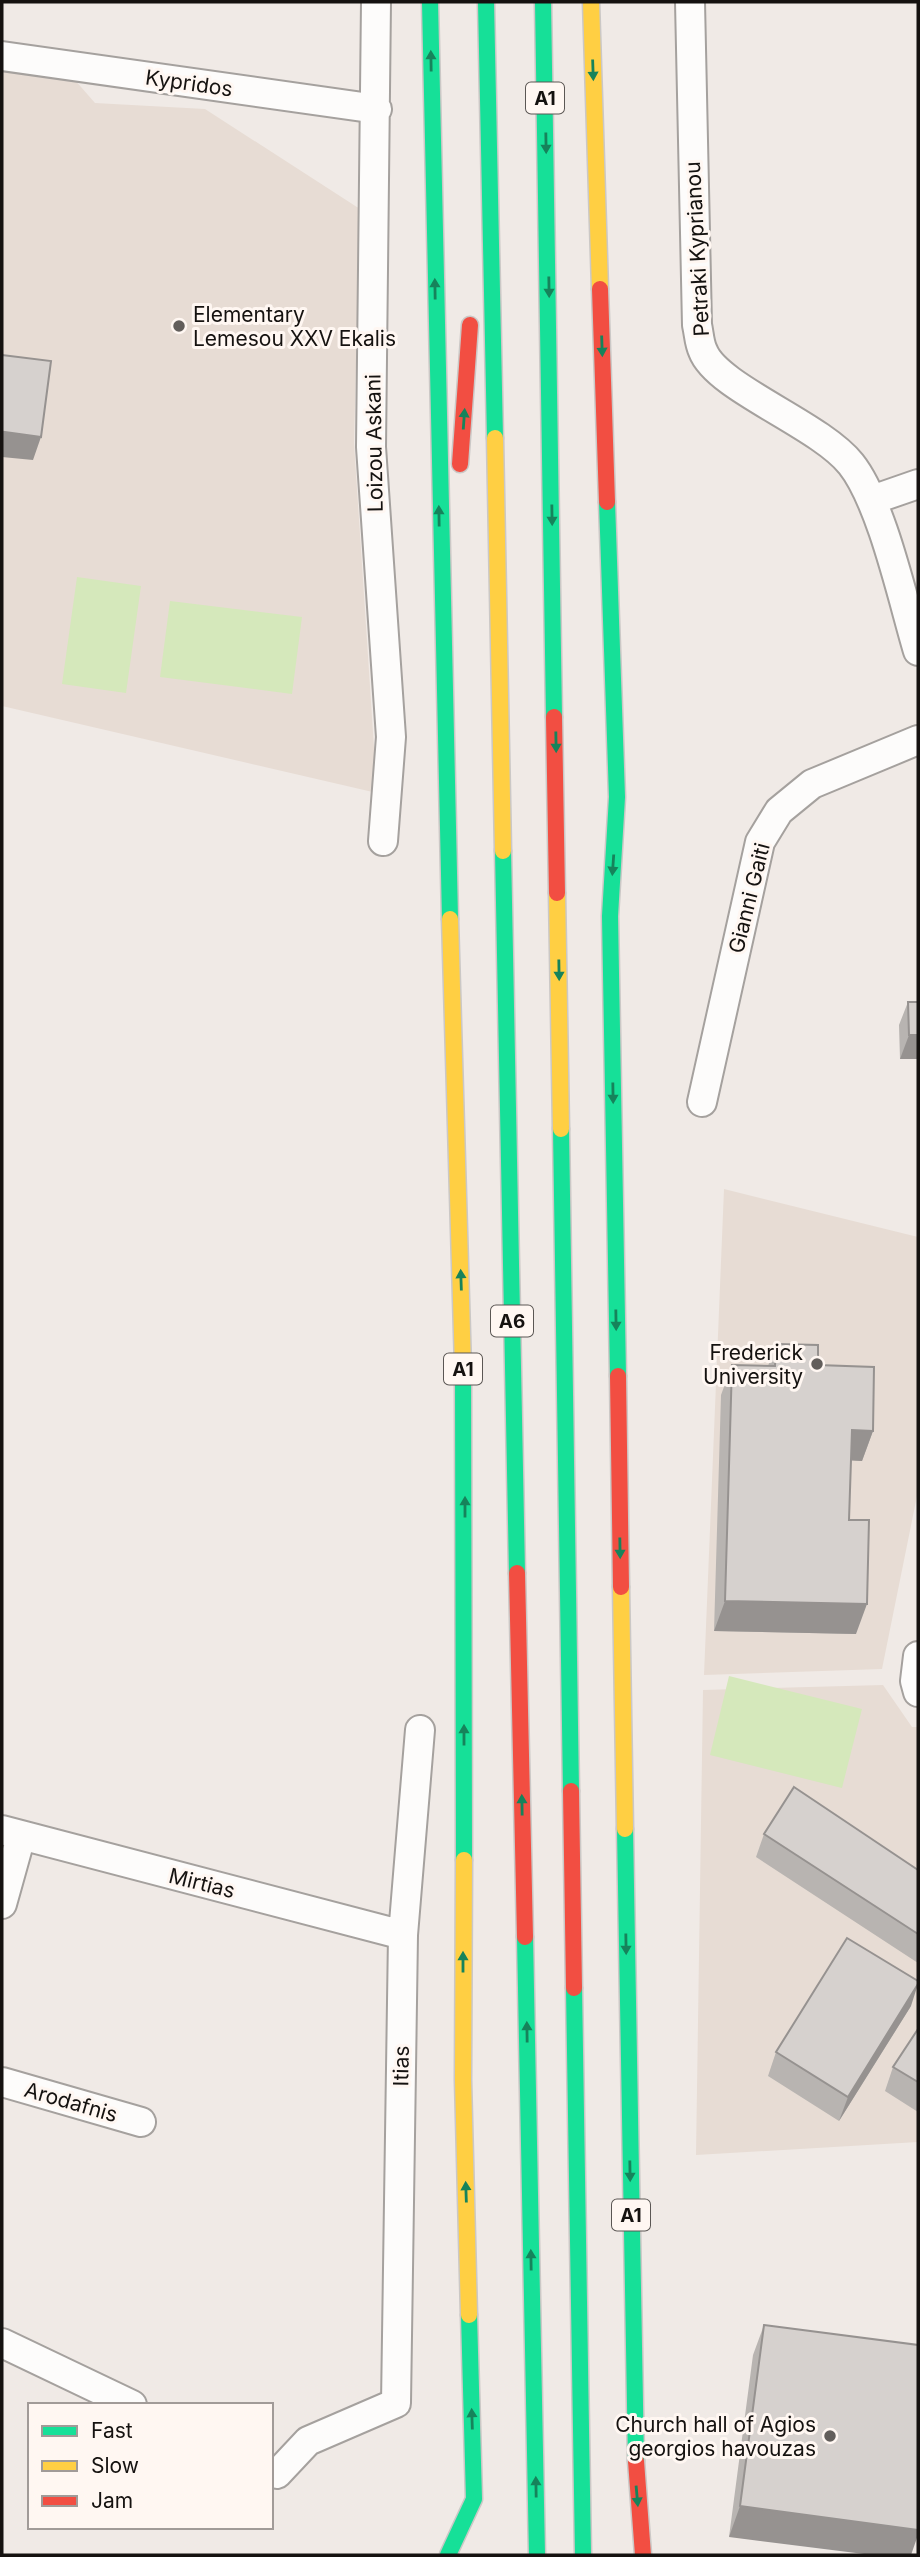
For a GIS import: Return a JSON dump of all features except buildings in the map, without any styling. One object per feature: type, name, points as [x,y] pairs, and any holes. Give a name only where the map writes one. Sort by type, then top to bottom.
[{"type":"highway","points":[[430,2],[442,658]]},
{"type":"highway","points":[[475,258],[488,87],[486,2]]},
{"type":"highway","name":"A1","points":[[543,2],[548,195]]},
{"type":"highway","points":[[591,2],[617,797]]},
{"type":"highway","name":"A6","points":[[488,87],[537,2555]]},
{"type":"highway","points":[[548,195],[565,287]]},
{"type":"highway","name":"A6","points":[[548,195],[583,2555]]},
{"type":"highway","points":[[442,658],[471,314]]},
{"type":"highway","points":[[591,520],[617,797]]},
{"type":"highway","name":"A1","points":[[442,658],[465,1432],[463,2080],[474,2499],[447,2555]]},
{"type":"highway","name":"A1","points":[[617,797],[610,929],[636,2490],[643,2555]]},
{"type":"street","name":"Loizou Askani","points":[[376,2],[377,109],[370,447],[391,737],[383,841]]},
{"type":"street","name":"Petraki Kyprianou","points":[[690,2],[697,325],[703,353],[720,374],[821,436],[851,464],[872,500],[918,651]]},
{"type":"street","name":"Kypridos","points":[[2,56],[377,109]]},
{"type":"street","points":[[872,500],[918,484]]},
{"type":"street","name":"Gianni Gaiti","points":[[702,1102],[760,842],[779,811],[812,784],[918,740]]},
{"type":"street","points":[[918,1656],[915,1681],[918,1692]]},
{"type":"street","name":"Itias","points":[[274,2472],[308,2441],[396,2403],[403,1935],[421,1730]]},
{"type":"street","points":[[2,1904],[12,1833]]},
{"type":"street","name":"Mirtias","points":[[12,1833],[403,1935]]},
{"type":"street","name":"Arodafnis","points":[[2,2082],[141,2122]]},
{"type":"street","points":[[2,2343],[128,2403]]},
{"type":"shaded area","name":"Elementary Lemesou XXV Ekalis","points":[[2,70],[74,79],[95,103],[205,109],[360,209],[354,443],[377,793],[2,706]]},
{"type":"shaded area","name":"Frederick University","points":[[724,1189],[918,1237],[918,1491],[882,1669],[704,1675]]},
{"type":"shaded area","points":[[883,1685],[912,1727],[918,1727],[918,2142],[696,2155],[703,1690]]},
{"type":"green space","points":[[77,577],[141,586],[126,693],[62,684]]},
{"type":"green space","points":[[170,601],[302,617],[292,694],[160,677]]},
{"type":"green space","points":[[729,1676],[862,1709],[842,1788],[710,1755]]},
{"type":"traffic: fast","points":[[430,2],[450,919]]},
{"type":"traffic: fast","points":[[486,2],[495,438]]},
{"type":"traffic: fast","points":[[543,2],[554,717]]},
{"type":"traffic: fast","points":[[607,502],[617,797],[610,916],[618,1376]]},
{"type":"traffic: fast","points":[[503,851],[517,1573]]},
{"type":"traffic: fast","points":[[561,1129],[571,1791]]},
{"type":"traffic: fast","points":[[463,1368],[464,1860]]},
{"type":"traffic: fast","points":[[625,1829],[636,2461]]},
{"type":"traffic: fast","points":[[525,1937],[537,2555]]},
{"type":"traffic: fast","points":[[574,1988],[583,2555]]},
{"type":"traffic: fast","points":[[448,2555],[474,2499],[469,2315]]},
{"type":"traffic: slow","points":[[591,2],[600,289]]},
{"type":"traffic: slow","points":[[495,438],[503,851]]},
{"type":"traffic: slow","points":[[557,893],[561,1129]]},
{"type":"traffic: slow","points":[[450,919],[463,1368]]},
{"type":"traffic: slow","points":[[621,1587],[625,1829]]},
{"type":"traffic: slow","points":[[464,1860],[463,2080],[469,2315]]},
{"type":"traffic: jam","points":[[600,289],[607,502]]},
{"type":"traffic: jam","points":[[460,464],[470,325]]},
{"type":"traffic: jam","points":[[554,717],[557,893]]},
{"type":"traffic: jam","points":[[618,1376],[621,1587]]},
{"type":"traffic: jam","points":[[517,1573],[525,1937]]},
{"type":"traffic: jam","points":[[571,1791],[574,1988]]},
{"type":"traffic: jam","points":[[636,2461],[643,2555]]},
{"type":"place","name":"Elementary Lemesou XXV Ekalis","points":[[179,326]]},
{"type":"place","name":"Frederick University","points":[[817,1364]]},
{"type":"place","name":"Church hall of Agios georgios havouzas","points":[[830,2436]]}]
